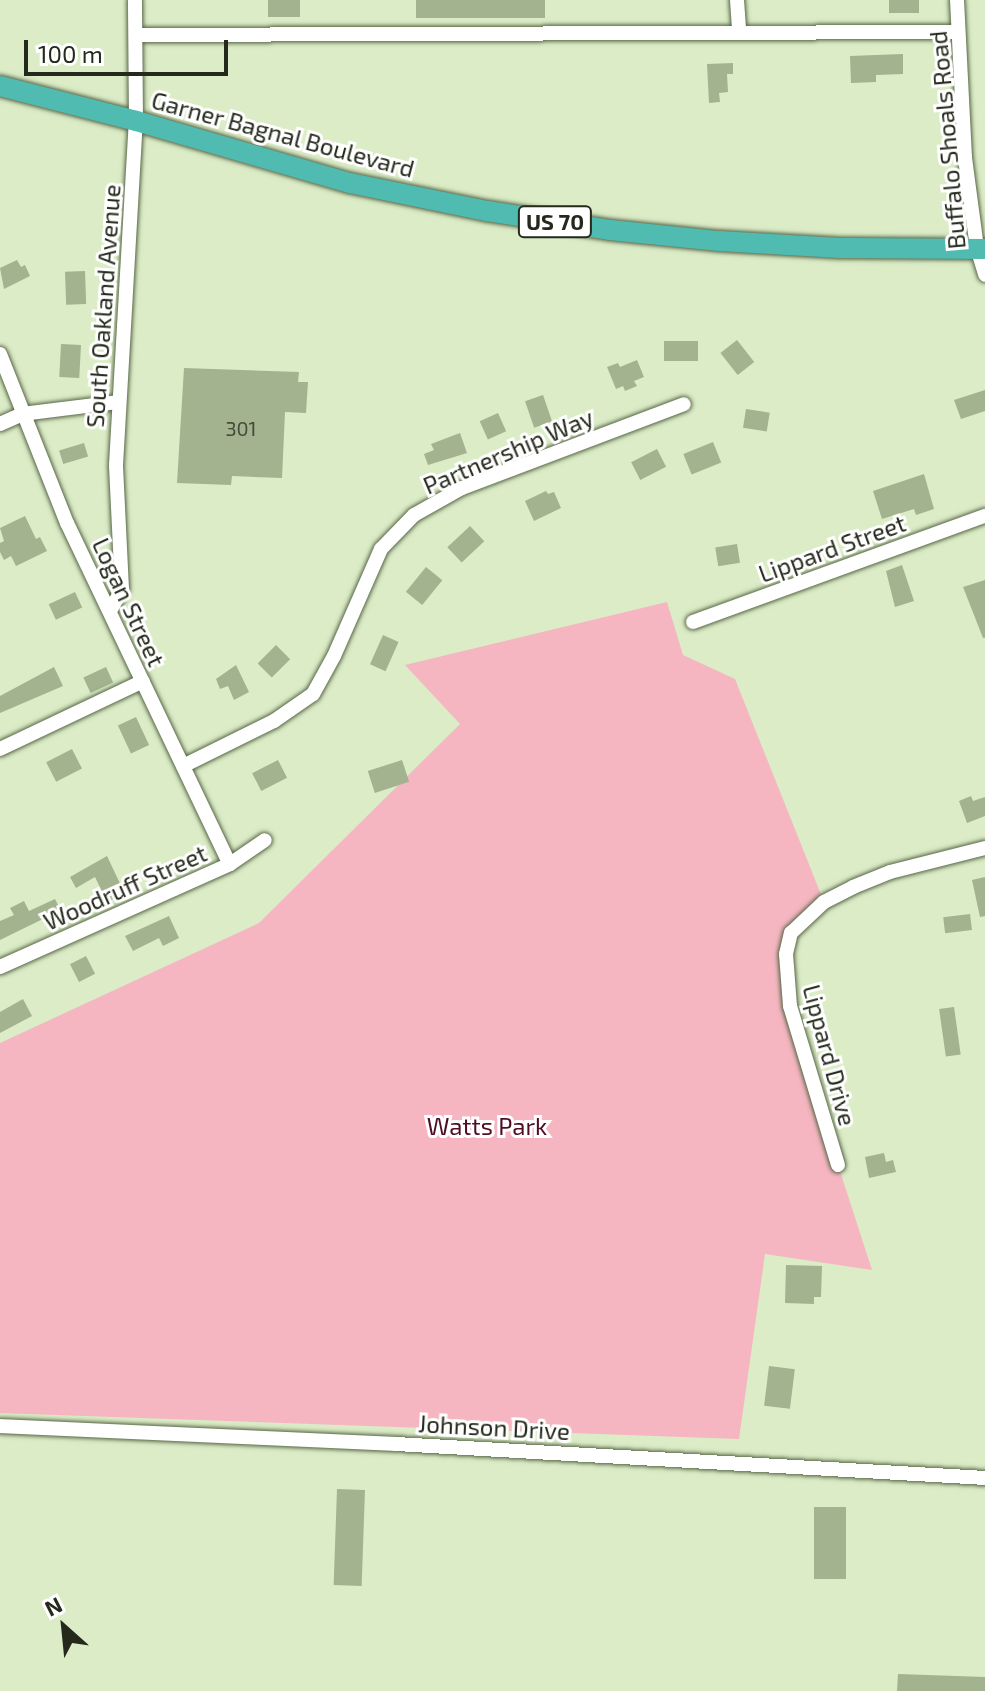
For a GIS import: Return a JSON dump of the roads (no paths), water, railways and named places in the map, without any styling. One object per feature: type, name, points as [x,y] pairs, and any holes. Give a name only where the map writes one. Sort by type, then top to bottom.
[{"type":"highway","name":"Garner Bagnal Boulevard","points":[[0,86],[136,121],[350,183],[594,228],[719,241],[825,247],[981,248]]},
{"type":"street","name":"South Oakland Avenue","points":[[110,611],[122,589],[116,465],[136,121],[135,0]]},
{"type":"street","points":[[737,0],[739,31]]},
{"type":"street","name":"Buffalo Shoals Road","points":[[957,0],[965,158],[985,275]]},
{"type":"street","points":[[137,35],[958,32]]},
{"type":"street","name":"Logan Street","points":[[0,354],[22,414],[110,611],[230,864]]},
{"type":"street","points":[[0,424],[22,414],[119,402]]},
{"type":"street","name":"Partnership Way","points":[[183,766],[274,721],[313,694],[334,656],[381,549],[414,515],[462,488],[684,404]]},
{"type":"street","name":"Lippard Street","points":[[693,622],[985,516]]},
{"type":"street","points":[[0,749],[143,681]]},
{"type":"street","name":"Woodruff Street","points":[[0,967],[230,864],[265,840]]},
{"type":"street","name":"Lippard Drive","points":[[838,1165],[790,1006],[786,954],[791,933],[824,902],[853,887],[890,872],[985,848]]},
{"type":"street","name":"Johnson Drive","points":[[0,1426],[396,1444],[985,1478]]},
{"type":"park label","name":"Watts Park","points":[[487,1126]]}]
